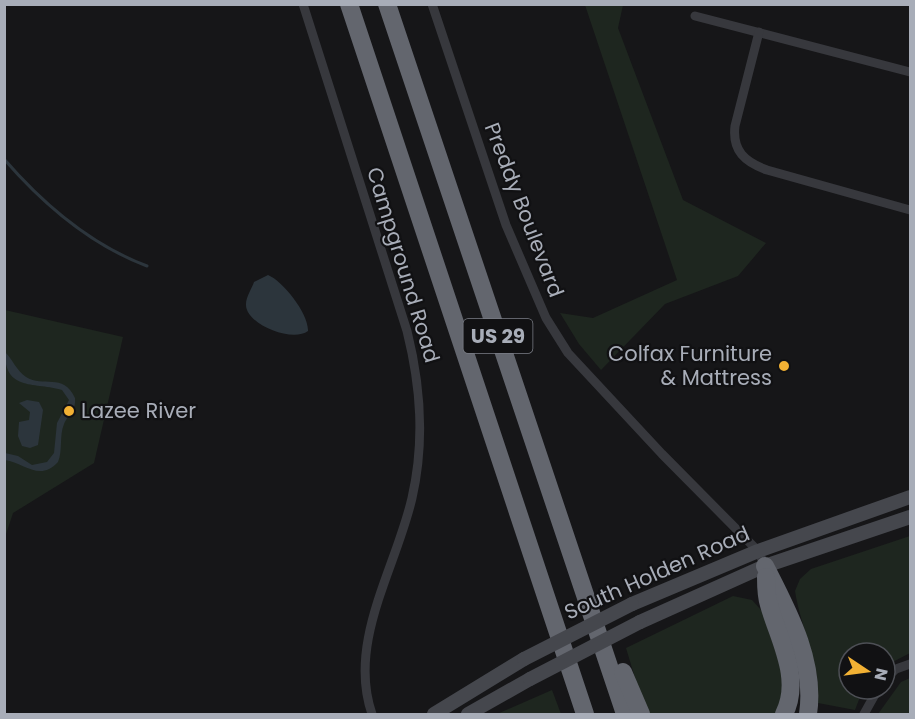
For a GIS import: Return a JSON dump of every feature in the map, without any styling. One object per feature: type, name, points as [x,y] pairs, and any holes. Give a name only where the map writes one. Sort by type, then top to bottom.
[{"type":"highway","name":"US 29","points":[[349,4],[585,714]]},
{"type":"highway","name":"US 29","points":[[387,4],[625,714]]},
{"type":"highway","points":[[395,4],[402,51]]},
{"type":"highway","points":[[761,558],[768,602],[791,680],[790,699],[784,714]]},
{"type":"highway","points":[[761,558],[790,619],[806,663],[809,686],[808,714]]},
{"type":"highway","points":[[595,621],[612,643],[641,714]]},
{"type":"main road","name":"South Holden Road","points":[[434,714],[524,658],[632,604],[761,558],[910,497]]},
{"type":"main road","name":"South Holden Road","points":[[468,714],[761,558],[910,517]]},
{"type":"street","name":"Campground Road","points":[[303,4],[404,320],[417,372],[421,415],[412,498],[366,650],[366,691],[372,714]]},
{"type":"street","name":"Preddy Boulevard","points":[[432,4],[507,225],[546,318],[568,353],[761,558]]},
{"type":"street","points":[[695,16],[910,72]]},
{"type":"street","points":[[759,32],[734,134],[737,150],[744,158],[767,170],[910,210]]},
{"type":"shaded area","points":[[585,5],[623,5],[618,28],[683,200],[766,243],[738,276],[665,304],[601,370],[579,344],[560,313],[593,318],[677,280]]},
{"type":"shaded area","points":[[268,275],[288,291],[300,307],[308,331],[291,335],[271,330],[253,318],[248,311],[246,301],[254,282]]},
{"type":"shaded area","points":[[5,310],[123,337],[94,463],[13,513],[5,537]]},
{"type":"shaded area","name":"Lazee River","points":[[5,352],[26,377],[65,385],[75,398],[73,409],[63,429],[58,462],[45,471],[32,470],[5,460],[5,453],[18,456],[32,465],[47,462],[54,453],[57,423],[69,400],[62,390],[24,383],[16,379],[10,374],[6,365]]},
{"type":"shaded area","points":[[27,400],[39,402],[43,410],[38,445],[30,448],[22,446],[18,436],[19,422],[29,420],[30,412],[19,403]]},
{"type":"shaded area","points":[[910,536],[910,653],[897,660],[897,641],[837,641],[837,701],[858,701],[855,710],[818,703],[817,674],[795,591],[800,579],[811,569]]},
{"type":"shaded area","points":[[733,596],[752,600],[762,611],[783,674],[783,697],[777,714],[646,714],[626,648]]},
{"type":"shaded area","points":[[910,678],[910,714],[878,714],[887,701],[897,701],[897,688],[901,682]]},
{"type":"shaded area","points":[[552,690],[561,714],[497,714]]},
{"type":"waterway","points":[[4,159],[35,192],[69,222],[107,247],[147,266]]},
{"type":"place","name":"Colfax Furniture & Mattress","points":[[784,366]]},
{"type":"place","name":"Lazee River","points":[[69,411]]}]
